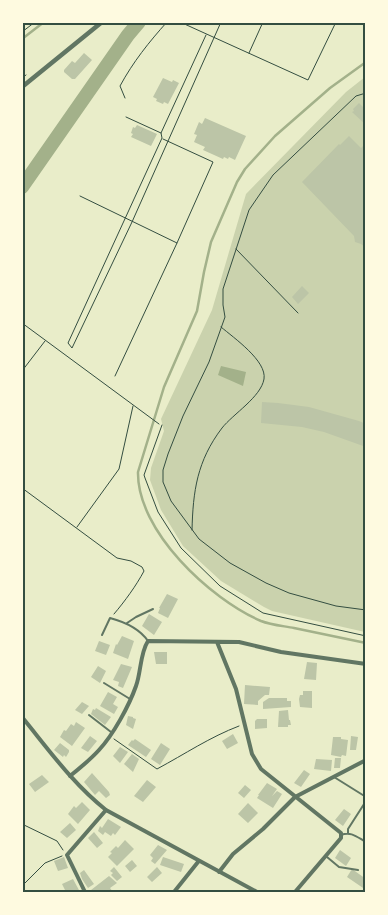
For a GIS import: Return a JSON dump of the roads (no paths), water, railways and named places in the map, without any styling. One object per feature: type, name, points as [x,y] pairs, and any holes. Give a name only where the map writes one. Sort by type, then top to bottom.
[{"type":"street","points":[[22,86],[102,22]]},
{"type":"street","points":[[70,776],[100,750],[130,700],[136,686],[144,647],[148,641],[239,642],[282,652],[366,664]]},
{"type":"street","points":[[217,642],[236,690],[252,754],[261,769],[341,833],[341,838],[327,857],[295,892]]},
{"type":"street","points":[[22,717],[70,776],[106,810],[198,862],[257,892]]},
{"type":"street","points":[[219,872],[233,854],[263,829],[296,797],[366,760]]},
{"type":"street","points":[[85,892],[67,854],[106,810]]},
{"type":"street","points":[[174,892],[198,862]]},
{"type":"lane","points":[[127,623],[153,609]]},
{"type":"lane","points":[[102,635],[110,618],[127,623],[148,641]]},
{"type":"lane","points":[[104,683],[130,700]]},
{"type":"lane","points":[[89,715],[110,734]]},
{"type":"lane","points":[[334,777],[366,797]]},
{"type":"lane","points":[[348,833],[348,829],[366,802]]},
{"type":"lane","points":[[341,835],[348,833],[366,842]]},
{"type":"lane","points":[[327,857],[339,867],[358,870]]},
{"type":"waterway","points":[[22,39],[44,22]]},
{"type":"waterway","points":[[22,187],[139,22]]},
{"type":"waterway","points":[[366,62],[330,88],[275,136],[245,169],[237,182],[211,242],[197,311],[164,387],[138,472],[141,494],[150,517],[163,539],[199,580],[220,597],[261,621],[366,643]]}]
